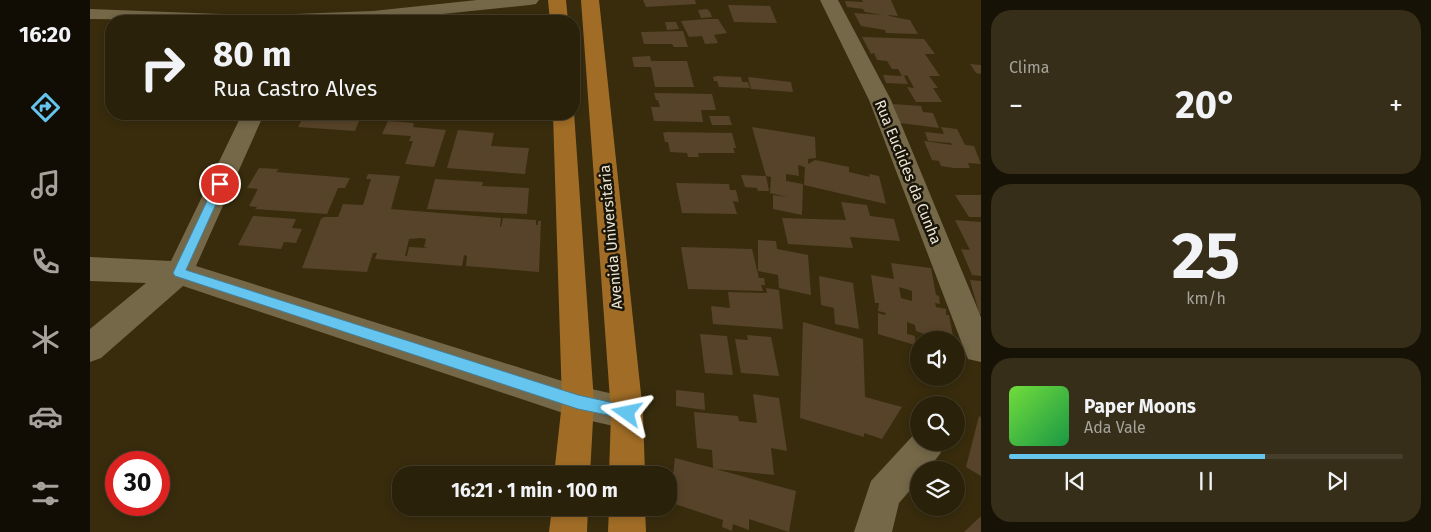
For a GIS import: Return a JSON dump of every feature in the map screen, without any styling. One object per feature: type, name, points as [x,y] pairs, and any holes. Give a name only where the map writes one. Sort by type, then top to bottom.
[{"type":"main road","points":[[557,0],[558,15]]},
{"type":"main road","name":"Avenida Universitária","points":[[590,0],[627,413],[627,466]]},
{"type":"main road","points":[[564,120],[578,402],[573,466]]},
{"type":"main road","points":[[568,532],[569,516]]},
{"type":"main road","points":[[627,516],[628,532]]},
{"type":"street","points":[[306,15],[313,0]]},
{"type":"street","points":[[383,15],[530,0]]},
{"type":"street","name":"Rua Euclides da Cunha","points":[[829,0],[880,100],[979,349]]},
{"type":"street","points":[[90,14],[112,15]]},
{"type":"street","points":[[90,348],[179,273],[249,120]]},
{"type":"street","points":[[90,269],[179,273],[578,402],[627,413]]},
{"type":"street","points":[[873,532],[884,494],[920,451]]},
{"type":"building","points":[[643,0],[695,0],[696,4],[646,7]]},
{"type":"building","points":[[862,0],[891,0],[898,16],[888,15],[910,20],[918,34],[886,33],[885,30],[861,26],[854,13],[883,15],[865,12],[863,9],[847,7],[845,1],[863,2]]},
{"type":"building","points":[[728,5],[770,6],[777,23],[734,22]]},
{"type":"building","points":[[707,9],[712,17],[701,18],[698,10]]},
{"type":"building","points":[[718,19],[727,33],[714,35],[718,43],[705,44],[702,36],[689,37],[681,21]]},
{"type":"building","points":[[665,22],[676,22],[679,29],[667,30]]},
{"type":"building","points":[[683,31],[688,47],[674,47],[672,44],[644,44],[641,32]]},
{"type":"building","points":[[862,37],[924,39],[935,54],[925,54],[940,76],[929,76],[938,88],[933,88],[942,102],[916,102],[907,87],[914,88],[907,75],[904,76],[908,84],[886,83],[883,75],[902,76],[898,69],[892,69],[887,61],[877,60],[874,53],[871,54]]},
{"type":"building","points":[[650,56],[651,61],[687,61],[694,87],[655,87],[651,67],[634,67],[632,57]]},
{"type":"building","points":[[970,64],[981,65],[981,74],[976,73]]},
{"type":"building","points":[[713,77],[741,77],[742,82],[748,82],[750,88],[719,87]]},
{"type":"building","points":[[748,77],[791,82],[793,92],[751,89]]},
{"type":"building","points":[[654,93],[712,94],[716,110],[701,110],[703,122],[654,121],[651,107],[660,107]]},
{"type":"building","points":[[893,104],[921,106],[923,112],[933,113],[939,128],[900,123]]},
{"type":"building","points":[[709,116],[729,116],[732,125],[712,125]]},
{"type":"building","points":[[302,120],[360,120],[355,131],[298,127]]},
{"type":"building","points":[[388,121],[414,123],[413,127],[446,130],[434,167],[405,164],[413,141],[409,141],[411,136],[382,134]]},
{"type":"building","points":[[752,127],[815,137],[816,158],[808,159],[808,164],[815,160],[849,167],[849,172],[870,177],[869,174],[879,176],[886,204],[804,185],[805,167],[798,165],[799,176],[786,174],[786,181],[803,184],[802,215],[773,209],[773,195],[788,197],[770,193],[771,177],[766,176]]},
{"type":"building","points":[[941,127],[957,129],[965,145],[974,146],[981,164],[968,163],[970,168],[954,168],[941,166],[939,161],[932,160],[924,141],[952,145],[951,143],[928,141],[925,132],[944,134]]},
{"type":"building","points":[[458,130],[494,133],[491,146],[529,148],[525,174],[447,168]]},
{"type":"building","points":[[663,133],[732,133],[736,148],[733,148],[735,153],[698,153],[699,157],[688,157],[687,153],[670,152],[668,142],[665,142]]},
{"type":"building","points":[[259,168],[279,169],[276,172],[350,178],[345,188],[338,188],[327,214],[255,209],[257,207],[249,206],[258,189],[247,188]]},
{"type":"building","points":[[368,174],[400,176],[391,209],[501,218],[500,227],[503,218],[536,220],[536,225],[538,225],[538,221],[541,221],[539,272],[466,266],[467,256],[464,255],[462,266],[375,259],[377,253],[373,253],[367,272],[302,268],[321,219],[324,217],[338,217],[343,204],[363,205],[371,179],[366,179]],"holes":[[[409,239],[426,239],[424,247],[428,248],[409,247],[407,256],[405,256]]]},
{"type":"building","points":[[741,175],[766,176],[769,191],[758,191],[757,188],[745,187]]},
{"type":"building","points":[[435,179],[483,182],[482,186],[529,188],[527,214],[427,209]]},
{"type":"building","points":[[676,183],[729,184],[730,190],[736,190],[739,202],[733,201],[737,214],[682,213]]},
{"type":"building","points":[[955,195],[981,195],[981,217],[969,217]]},
{"type":"building","points":[[841,202],[867,205],[870,216],[894,219],[900,241],[850,237],[853,248],[788,244],[782,218],[846,220]]},
{"type":"building","points":[[253,216],[296,219],[292,228],[302,229],[296,243],[284,242],[281,249],[238,245]]},
{"type":"building","points":[[955,220],[981,222],[981,276],[972,275],[961,249],[970,250]]},
{"type":"building","points":[[758,240],[776,241],[777,249],[808,255],[811,295],[779,288],[778,275],[758,271]]},
{"type":"building","points":[[681,247],[752,249],[759,278],[764,278],[765,285],[761,285],[763,291],[688,289]]},
{"type":"building","points":[[891,263],[931,268],[936,295],[939,296],[940,304],[935,303],[936,307],[946,309],[946,315],[949,315],[952,331],[916,331],[915,325],[907,322],[907,334],[910,335],[910,344],[878,334],[878,313],[885,315],[886,313],[878,311],[879,303],[875,303],[871,275],[894,279]],"holes":[[[899,287],[912,291],[912,301],[901,298]]]},
{"type":"building","points":[[819,276],[853,283],[859,329],[835,324],[834,308],[821,305]]},
{"type":"building","points":[[970,280],[981,281],[981,314],[979,313]]},
{"type":"building","points":[[766,288],[779,290],[783,329],[713,324],[711,306],[730,308],[728,292],[767,293]]},
{"type":"building","points":[[803,322],[863,339],[865,397],[902,407],[882,439],[864,433],[864,437],[800,418]]},
{"type":"building","points":[[700,334],[727,336],[733,375],[705,373]]},
{"type":"building","points":[[747,335],[771,337],[779,376],[741,373],[735,339],[748,340]]},
{"type":"building","points":[[676,390],[704,393],[705,410],[676,406]]},
{"type":"building","points":[[753,394],[779,398],[787,451],[771,448],[774,475],[716,469],[796,491],[789,532],[749,519],[749,530],[733,524],[732,531],[722,527],[723,520],[677,505],[677,466],[674,466],[675,458],[713,468],[712,450],[697,448],[694,412],[738,416],[739,421],[757,423]]},
{"type":"building","points":[[979,416],[981,417],[981,476],[966,467]]},
{"type":"building","points":[[981,516],[981,532],[964,532]]},
{"type":"route","points":[[220,184],[179,273],[578,402],[627,413]]}]
